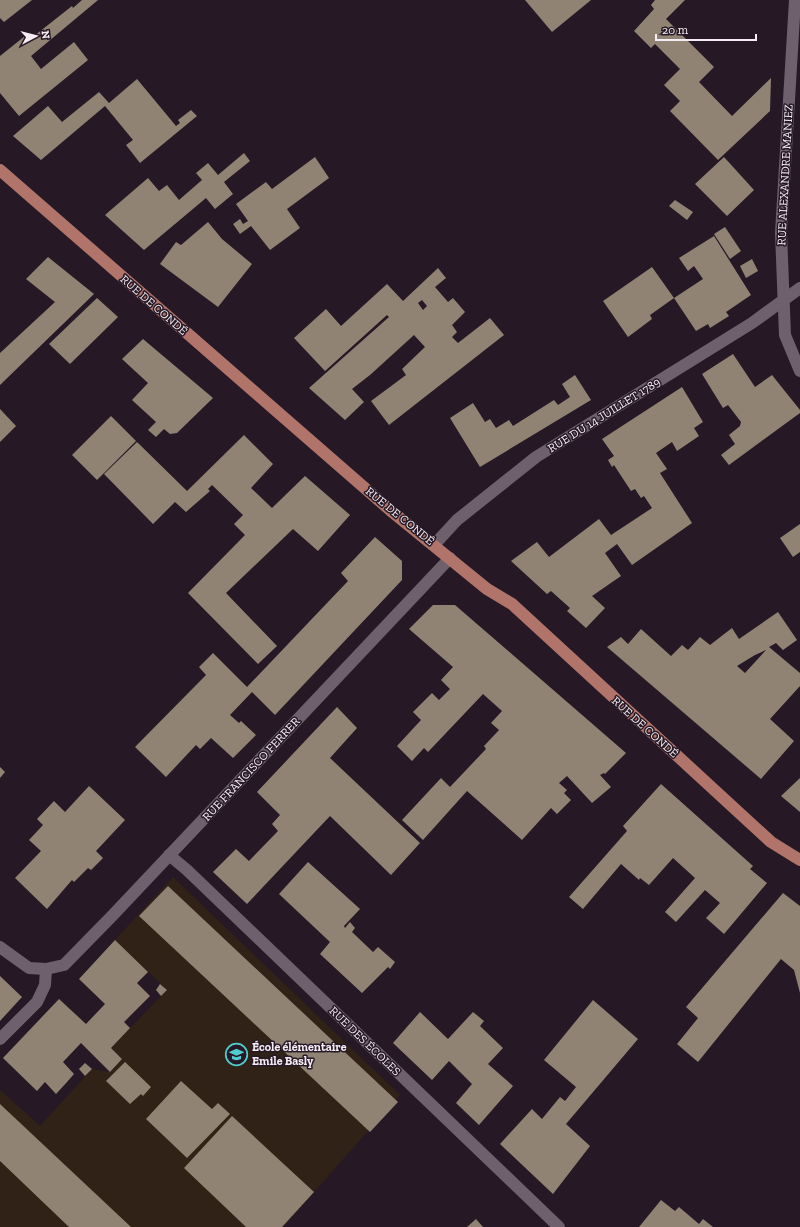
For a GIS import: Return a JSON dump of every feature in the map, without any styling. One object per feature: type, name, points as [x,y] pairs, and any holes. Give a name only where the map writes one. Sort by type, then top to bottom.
[{"type":"main road","name":"RUE DE CONDÉ","points":[[0,170],[390,510],[487,589],[512,604],[771,842],[800,860]]},
{"type":"street","name":"RUE ALEXANDRE MANIEZ","points":[[795,0],[781,233],[785,299],[785,335],[800,371]]},
{"type":"street","name":"RUE DU 14 JUILLET 1789","points":[[434,545],[457,520],[536,457],[752,323],[800,288]]},
{"type":"street","name":"RUE FRANCISCO FERRER","points":[[46,970],[64,965],[450,558]]},
{"type":"street","name":"RUE DES ÉCOLES","points":[[169,855],[187,870],[559,1227]]},
{"type":"street","points":[[0,947],[29,968],[46,970],[45,985],[37,1002],[0,1039]]},
{"type":"shaded area","name":"École élémentaire Emile Basly","points":[[173,877],[400,1095],[283,1227],[0,1227],[0,1090],[40,1126],[92,1069],[110,1072],[122,1059],[111,1048],[167,990],[115,940]]},
{"type":"building","points":[[0,0],[32,0],[4,22],[0,18]]},
{"type":"building","points":[[82,0],[98,0],[31,56],[41,69],[74,42],[88,60],[19,116],[0,93],[0,56],[25,36],[29,40],[72,6],[73,8]]},
{"type":"building","points":[[525,0],[591,0],[552,32]]},
{"type":"building","points":[[655,0],[685,0],[666,19],[714,67],[699,82],[732,116],[771,78],[770,111],[718,160],[670,111],[680,101],[664,85],[680,69],[655,44],[651,48],[634,31],[654,9],[651,5]]},
{"type":"building","points":[[137,79],[176,126],[180,123],[178,120],[191,110],[197,116],[140,163],[126,145],[133,140],[105,106],[41,160],[13,136],[48,106],[62,122],[99,92],[109,103]]},
{"type":"building","points":[[244,153],[250,161],[224,182],[233,194],[215,209],[206,198],[144,250],[105,215],[148,178],[159,191],[167,185],[179,200],[202,180],[196,173],[208,163],[218,175]]},
{"type":"building","points":[[315,157],[329,178],[287,209],[300,228],[270,250],[251,226],[240,234],[233,224],[240,219],[243,224],[248,221],[236,204],[266,182],[272,189]]},
{"type":"building","points":[[724,157],[754,190],[727,216],[695,184]]},
{"type":"building","points":[[675,200],[693,212],[687,220],[669,206]]},
{"type":"building","points":[[208,222],[222,239],[252,264],[218,307],[160,264],[176,242],[181,245]]},
{"type":"building","points":[[725,227],[741,251],[730,259],[714,234]]},
{"type":"building","points":[[714,236],[751,295],[726,312],[729,316],[710,328],[708,324],[696,331],[674,298],[703,279],[694,266],[688,271],[679,258]]},
{"type":"building","points":[[48,257],[94,294],[0,385],[0,353],[55,302],[26,279]]},
{"type":"building","points":[[752,259],[758,271],[746,278],[740,266]]},
{"type":"building","points":[[652,267],[674,298],[650,315],[652,319],[628,337],[603,301]]},
{"type":"building","points":[[438,268],[446,278],[435,287],[448,302],[453,298],[465,312],[452,325],[457,332],[452,337],[458,343],[490,318],[504,335],[389,425],[371,401],[406,375],[402,369],[425,347],[414,335],[370,375],[352,389],[364,402],[345,420],[309,388],[389,317],[387,315],[325,371],[294,338],[326,309],[341,326],[387,284],[403,301]],"holes":[[[422,300],[427,306],[423,310],[418,303]]]},
{"type":"building","points":[[97,298],[118,317],[70,364],[49,344]]},
{"type":"building","points":[[143,339],[213,398],[177,433],[170,434],[164,429],[156,437],[148,430],[156,422],[132,400],[148,383],[122,359]]},
{"type":"building","points":[[733,354],[755,387],[772,375],[800,410],[800,413],[729,465],[721,455],[735,444],[729,435],[740,426],[741,422],[728,405],[723,408],[702,374]]},
{"type":"building","points":[[575,375],[591,400],[480,467],[450,418],[473,403],[485,422],[490,419],[496,428],[509,420],[513,426],[554,400],[558,405],[570,397],[562,384]]},
{"type":"building","points":[[682,387],[703,422],[694,428],[699,436],[677,451],[672,442],[656,453],[667,469],[660,473],[692,523],[632,565],[617,544],[605,553],[621,576],[592,596],[605,608],[586,628],[567,611],[570,608],[551,591],[547,594],[511,561],[537,542],[549,557],[599,519],[611,535],[652,508],[644,496],[641,498],[635,489],[631,491],[614,465],[612,467],[608,460],[614,456],[602,439]]},
{"type":"building","points":[[0,409],[16,426],[0,442]]},
{"type":"building","points":[[111,416],[136,441],[97,480],[72,455]]},
{"type":"building","points":[[244,435],[273,464],[251,488],[272,508],[305,476],[350,515],[318,551],[293,529],[226,593],[277,646],[258,664],[188,593],[245,535],[234,524],[243,515],[212,485],[208,489],[210,491],[186,512],[175,502],[153,524],[104,474],[137,442],[187,491]]},
{"type":"building","points":[[800,524],[800,552],[793,557],[780,538]]},
{"type":"building","points":[[375,537],[402,561],[402,580],[275,715],[252,692],[230,715],[239,723],[241,721],[256,735],[233,758],[211,738],[200,749],[196,745],[166,777],[135,747],[206,675],[199,667],[213,653],[247,687],[348,581],[341,573]]},
{"type":"building","points":[[433,605],[455,605],[626,753],[605,774],[600,775],[611,787],[592,803],[567,776],[559,783],[567,790],[564,793],[571,800],[557,814],[551,808],[522,840],[467,791],[423,840],[402,820],[441,778],[450,787],[486,749],[484,746],[499,730],[491,723],[502,711],[483,694],[428,752],[424,748],[412,761],[397,746],[421,720],[413,712],[432,693],[439,700],[450,689],[441,680],[453,667],[409,629]]},
{"type":"building","points":[[778,612],[797,640],[783,650],[776,643],[769,647],[800,673],[800,686],[770,719],[794,741],[761,779],[607,647],[621,637],[628,644],[641,629],[671,656],[682,645],[688,650],[700,637],[710,645],[732,628],[739,639]],"holes":[[[766,650],[745,673],[737,666]]]},
{"type":"building","points":[[337,707],[357,728],[330,758],[420,843],[391,875],[330,816],[247,904],[213,872],[236,849],[249,861],[278,831],[272,824],[280,815],[257,792]]},
{"type":"building","points":[[0,767],[5,772],[0,778]]},
{"type":"building","points":[[800,778],[800,812],[781,796]]},
{"type":"building","points":[[661,784],[753,866],[750,869],[767,883],[724,934],[706,918],[720,903],[705,890],[676,922],[665,912],[695,878],[673,858],[649,885],[640,878],[639,880],[621,864],[583,909],[569,897],[627,831],[623,826]]},
{"type":"building","points":[[89,786],[125,820],[96,851],[103,858],[91,870],[88,868],[74,882],[72,880],[47,909],[15,878],[41,851],[29,840],[43,825],[37,819],[54,801],[65,812]]},
{"type":"building","points":[[308,862],[360,909],[344,926],[345,928],[350,922],[355,928],[352,932],[373,952],[378,947],[395,962],[390,969],[388,967],[362,993],[320,954],[330,942],[279,894]]},
{"type":"building","points":[[168,886],[398,1102],[370,1132],[139,916]]},
{"type":"building","points":[[783,893],[800,906],[800,993],[794,970],[781,959],[698,1062],[677,1044],[698,1018],[686,1007]]},
{"type":"building","points":[[115,940],[148,972],[137,983],[150,996],[124,1022],[130,1028],[111,1048],[122,1059],[110,1072],[81,1043],[63,1062],[74,1074],[56,1094],[45,1082],[37,1091],[3,1058],[59,999],[86,1024],[105,1004],[79,979]]},
{"type":"building","points":[[0,976],[22,997],[0,1021]]},
{"type":"building","points":[[160,984],[167,990],[161,996],[156,990]]},
{"type":"building","points":[[593,1000],[638,1039],[566,1124],[590,1146],[553,1194],[500,1144],[532,1109],[542,1119],[560,1097],[565,1101],[576,1087],[544,1060]]},
{"type":"building","points":[[420,1012],[448,1039],[473,1012],[484,1021],[480,1026],[503,1048],[488,1064],[513,1086],[479,1125],[456,1103],[472,1084],[449,1061],[432,1080],[393,1043]]},
{"type":"building","points":[[125,1062],[151,1087],[143,1096],[141,1094],[130,1104],[106,1081]]},
{"type":"building","points":[[85,1063],[92,1069],[85,1076],[79,1069]]},
{"type":"building","points":[[181,1081],[212,1109],[218,1103],[230,1114],[187,1158],[146,1119]]},
{"type":"building","points":[[0,1104],[131,1227],[69,1227],[0,1161]]},
{"type":"building","points":[[232,1116],[314,1192],[282,1227],[246,1227],[184,1168]]},
{"type":"building","points":[[661,1200],[675,1211],[679,1207],[699,1224],[703,1219],[713,1227],[639,1227]]},
{"type":"building","points":[[476,1219],[483,1227],[467,1227]]},
{"type":"place","name":"École élémentaire Emile Basly","points":[[237,1054]]}]
